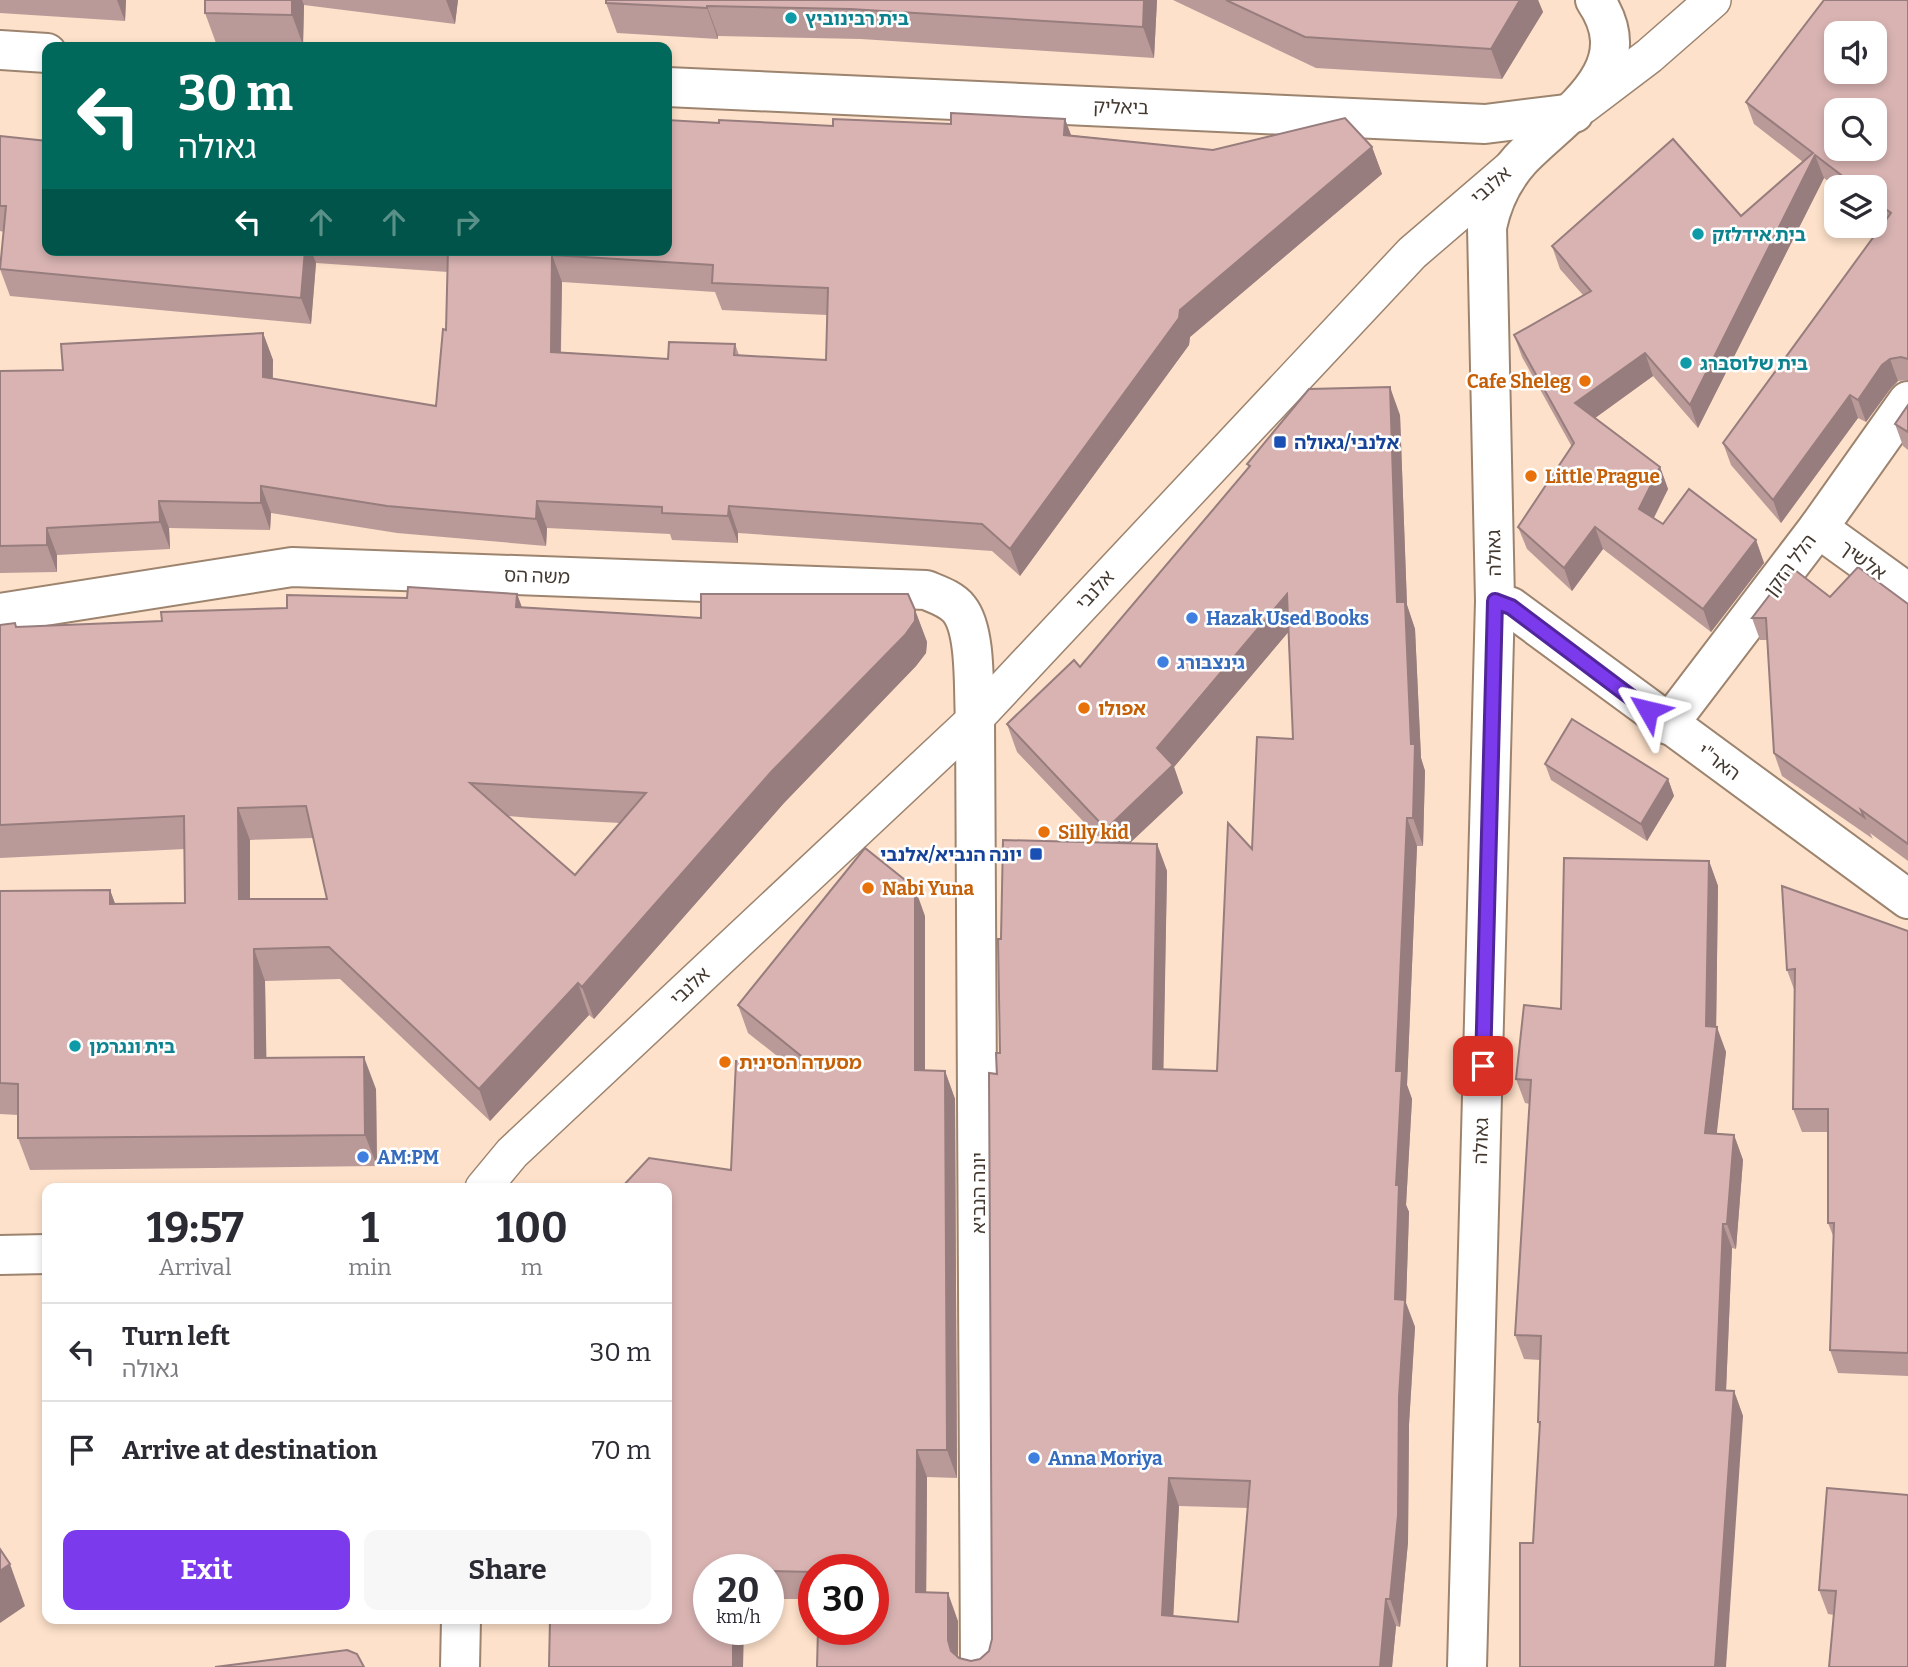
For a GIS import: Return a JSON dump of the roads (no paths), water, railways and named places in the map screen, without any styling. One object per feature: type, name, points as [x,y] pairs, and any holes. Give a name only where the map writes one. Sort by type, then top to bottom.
[{"type":"street","points":[[1574,113],[1589,96],[1609,51],[1608,31],[1595,0]]},
{"type":"street","name":"אלנבי","points":[[487,1183],[512,1153],[975,719],[1412,253],[1574,113],[1649,56],[1713,0]]},
{"type":"street","points":[[0,50],[42,53]]},
{"type":"street","name":"ביאליק","points":[[672,87],[1485,124],[1574,113]]},
{"type":"street","name":"גאולה","points":[[1467,1667],[1495,601],[1487,227],[1495,200],[1520,161]]},
{"type":"street","name":"הלל הזקן","points":[[1668,725],[1818,528],[1908,401]]},
{"type":"street","name":"אלשיך","points":[[1818,528],[1908,593]]},
{"type":"street","name":"משה הס","points":[[0,613],[292,567],[926,590],[944,597],[959,609],[969,628],[975,719]]},
{"type":"street","name":"האר\"י","points":[[1495,601],[1511,607],[1908,899]]},
{"type":"street","name":"יונה הנביא","points":[[975,719],[980,1667]]},
{"type":"street","points":[[0,1255],[42,1254]]},
{"type":"street","points":[[460,1667],[461,1624]]},
{"type":"place","name":"בית רבינוביץ","points":[[791,18]]},
{"type":"place","name":"בית אידלזק","points":[[1698,234]]},
{"type":"place","name":"בית שלוסברג","points":[[1686,363]]},
{"type":"place","name":"Cafe Sheleg","points":[[1585,381]]},
{"type":"place","name":"אלנבי/גאולה","points":[[1280,442]]},
{"type":"place","name":"Little Prague","points":[[1531,476]]},
{"type":"place","name":"Hazak Used Books","points":[[1192,618]]},
{"type":"place","name":"גינצבורג","points":[[1163,662]]},
{"type":"place","name":"אפולו","points":[[1084,708]]},
{"type":"place","name":"Silly kid","points":[[1044,832]]},
{"type":"place","name":"יונה הנביא/אלנבי","points":[[1036,854]]},
{"type":"place","name":"Nabi Yuna","points":[[868,888]]},
{"type":"place","name":"בית ונגרמן","points":[[75,1046]]},
{"type":"place","name":"מסעדה הסינית","points":[[725,1062]]},
{"type":"place","name":"AM:PM","points":[[363,1157]]},
{"type":"place","name":"Anna Moriya","points":[[1034,1458]]}]
